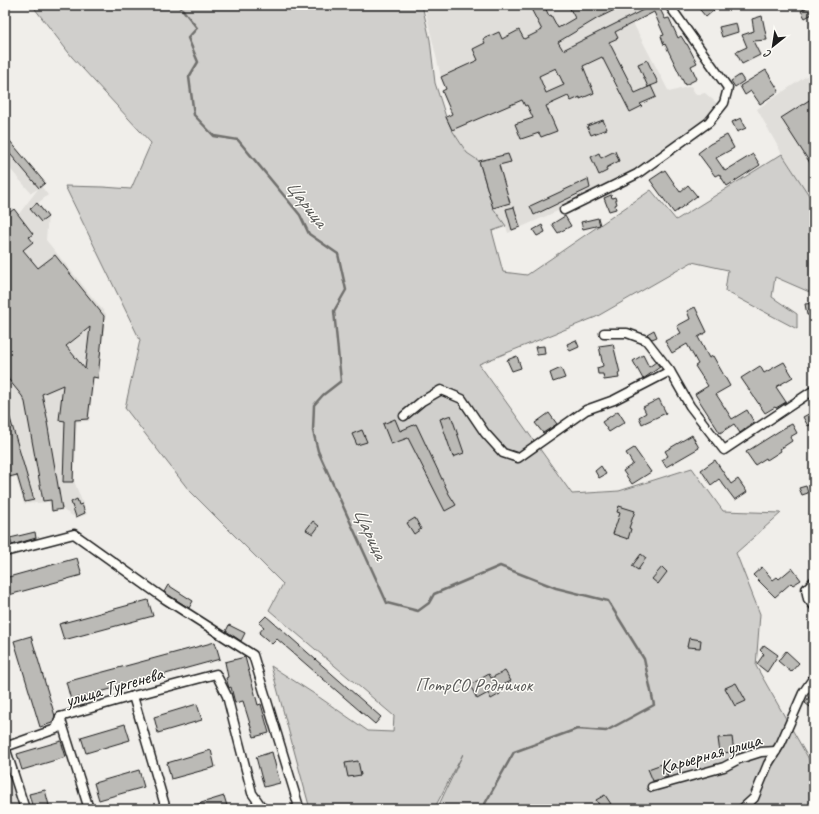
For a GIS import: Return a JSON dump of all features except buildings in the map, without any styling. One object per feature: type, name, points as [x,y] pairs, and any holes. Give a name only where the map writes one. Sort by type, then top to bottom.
[{"type":"street","points":[[564,210],[637,174],[709,122],[724,103],[728,88],[669,5]]},
{"type":"street","points":[[604,333],[627,333],[646,340],[670,371],[690,406],[724,450],[814,390]]},
{"type":"street","points":[[404,416],[422,401],[441,390],[462,399],[485,433],[503,453],[518,458],[586,410],[614,400],[670,371]]},
{"type":"street","points":[[5,552],[74,534],[165,599],[253,655],[298,808]]},
{"type":"street","points":[[814,581],[806,589],[808,599],[814,606]]},
{"type":"street","name":"улица Тургенева","points":[[5,747],[56,729],[60,717],[216,674],[227,696],[252,793],[263,809]]},
{"type":"street","name":"Карьерная улица","points":[[742,809],[754,798],[768,764],[782,743],[803,693],[814,677]]},
{"type":"street","points":[[133,696],[166,809]]},
{"type":"street","points":[[60,717],[89,809]]},
{"type":"street","points":[[5,747],[25,809]]},
{"type":"street","name":"Карьерная улица","points":[[652,787],[724,767],[739,759],[761,752],[776,751]]},
{"type":"shaded area","points":[[424,5],[658,5],[660,9],[633,23],[669,92],[691,86],[696,95],[705,93],[719,105],[706,122],[636,172],[562,209],[508,233],[506,226],[493,208],[479,161],[467,153],[452,130],[446,117],[452,114],[442,91],[446,89],[441,77]]},
{"type":"shaded area","points":[[814,71],[814,203],[782,154],[757,109]]},
{"type":"shaded area","points":[[5,135],[45,183],[41,186],[48,195],[38,203],[48,215],[46,240],[106,314],[98,379],[94,379],[89,421],[77,422],[74,481],[87,514],[76,518],[63,510],[51,512],[49,502],[24,504],[16,477],[5,480],[5,232],[38,189],[31,193],[5,163]]},
{"type":"shaded area","points":[[5,760],[23,809],[5,809]]},
{"type":"green space","name":"ПотрСО Родничок","points":[[32,5],[422,5],[430,40],[435,83],[446,117],[452,130],[467,153],[479,161],[493,208],[506,226],[492,231],[503,272],[527,275],[651,190],[676,220],[782,154],[814,203],[814,294],[775,277],[772,297],[797,314],[797,329],[725,291],[728,270],[692,262],[596,317],[479,364],[572,494],[619,491],[692,468],[723,511],[781,513],[736,553],[760,614],[756,666],[814,768],[814,809],[437,809],[463,754],[434,809],[310,809],[271,666],[368,731],[393,732],[394,716],[269,610],[283,584],[188,489],[125,408],[140,340],[65,186],[131,189],[151,143],[72,57]]},
{"type":"waterway","name":"Царица","points":[[179,5],[197,28],[188,38],[198,62],[189,77],[194,115],[214,136],[238,140],[300,215],[309,234],[338,254],[346,290],[334,311],[341,381],[323,395],[314,405],[313,431],[318,451],[387,603],[418,611],[429,603],[434,594],[500,566],[556,588],[608,601],[644,659],[654,705],[606,731],[577,729],[514,752],[482,809]]}]
